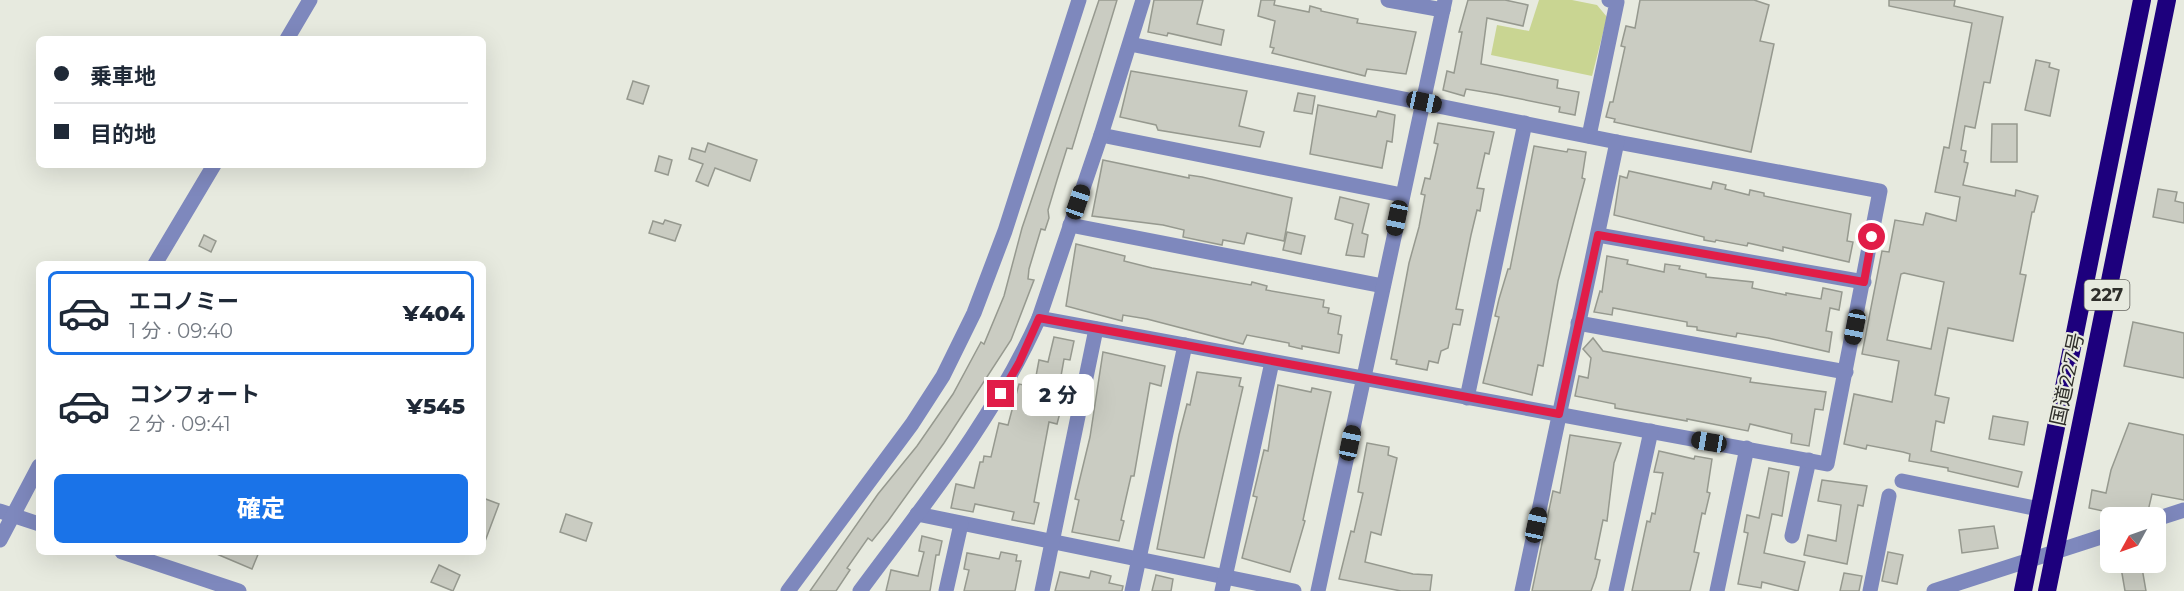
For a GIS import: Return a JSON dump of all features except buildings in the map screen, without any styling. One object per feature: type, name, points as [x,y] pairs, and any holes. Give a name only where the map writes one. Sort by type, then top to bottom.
[{"type":"highway","name":"国道227号","points":[[2023,591],[2142,0]]},
{"type":"highway","name":"国道227号","points":[[2047,591],[2168,0]]},
{"type":"street","points":[[289,36],[310,0]]},
{"type":"street","points":[[788,591],[912,424],[943,376],[975,313],[1005,231],[1079,0]]},
{"type":"street","points":[[860,591],[992,410],[1019,363],[1039,318],[1101,135],[1143,0]]},
{"type":"street","points":[[1318,591],[1444,5],[1388,0]]},
{"type":"street","points":[[1590,136],[1617,2],[1609,0]]},
{"type":"street","points":[[1039,318],[1363,380],[1827,464],[1880,191],[1617,142],[1130,44]]},
{"type":"street","points":[[1467,398],[1525,123]]},
{"type":"street","points":[[1101,135],[1402,195]]},
{"type":"street","points":[[1522,591],[1617,142]]},
{"type":"street","points":[[157,261],[212,168]]},
{"type":"street","points":[[1070,225],[1383,286]]},
{"type":"street","points":[[1598,235],[1864,282]]},
{"type":"street","points":[[1578,323],[1846,372]]},
{"type":"street","points":[[1042,591],[1096,329]]},
{"type":"street","points":[[1132,591],[1185,345]]},
{"type":"street","points":[[1224,584],[1272,362]]},
{"type":"street","points":[[1616,591],[1651,431]]},
{"type":"street","points":[[1717,591],[1747,448]]},
{"type":"street","points":[[1792,536],[1809,460]]},
{"type":"street","points":[[0,540],[7,514],[36,470]]},
{"type":"street","points":[[1902,481],[2039,509]]},
{"type":"street","points":[[1870,591],[1889,496]]},
{"type":"street","points":[[2166,516],[2184,510]]},
{"type":"street","points":[[7,514],[36,523]]},
{"type":"street","points":[[917,514],[1053,540],[1139,560],[1224,584],[1294,591]]},
{"type":"street","points":[[946,591],[961,524]]},
{"type":"street","points":[[1934,591],[2100,537]]},
{"type":"street","points":[[131,555],[239,591]]},
{"type":"green space","points":[[1539,0],[1572,0],[1597,5],[1607,17],[1592,76],[1491,55],[1497,25],[1529,31]]},
{"type":"route","points":[[1001,394],[1019,363],[1039,318],[1363,380],[1559,414],[1598,235],[1864,282],[1872,237]]}]
